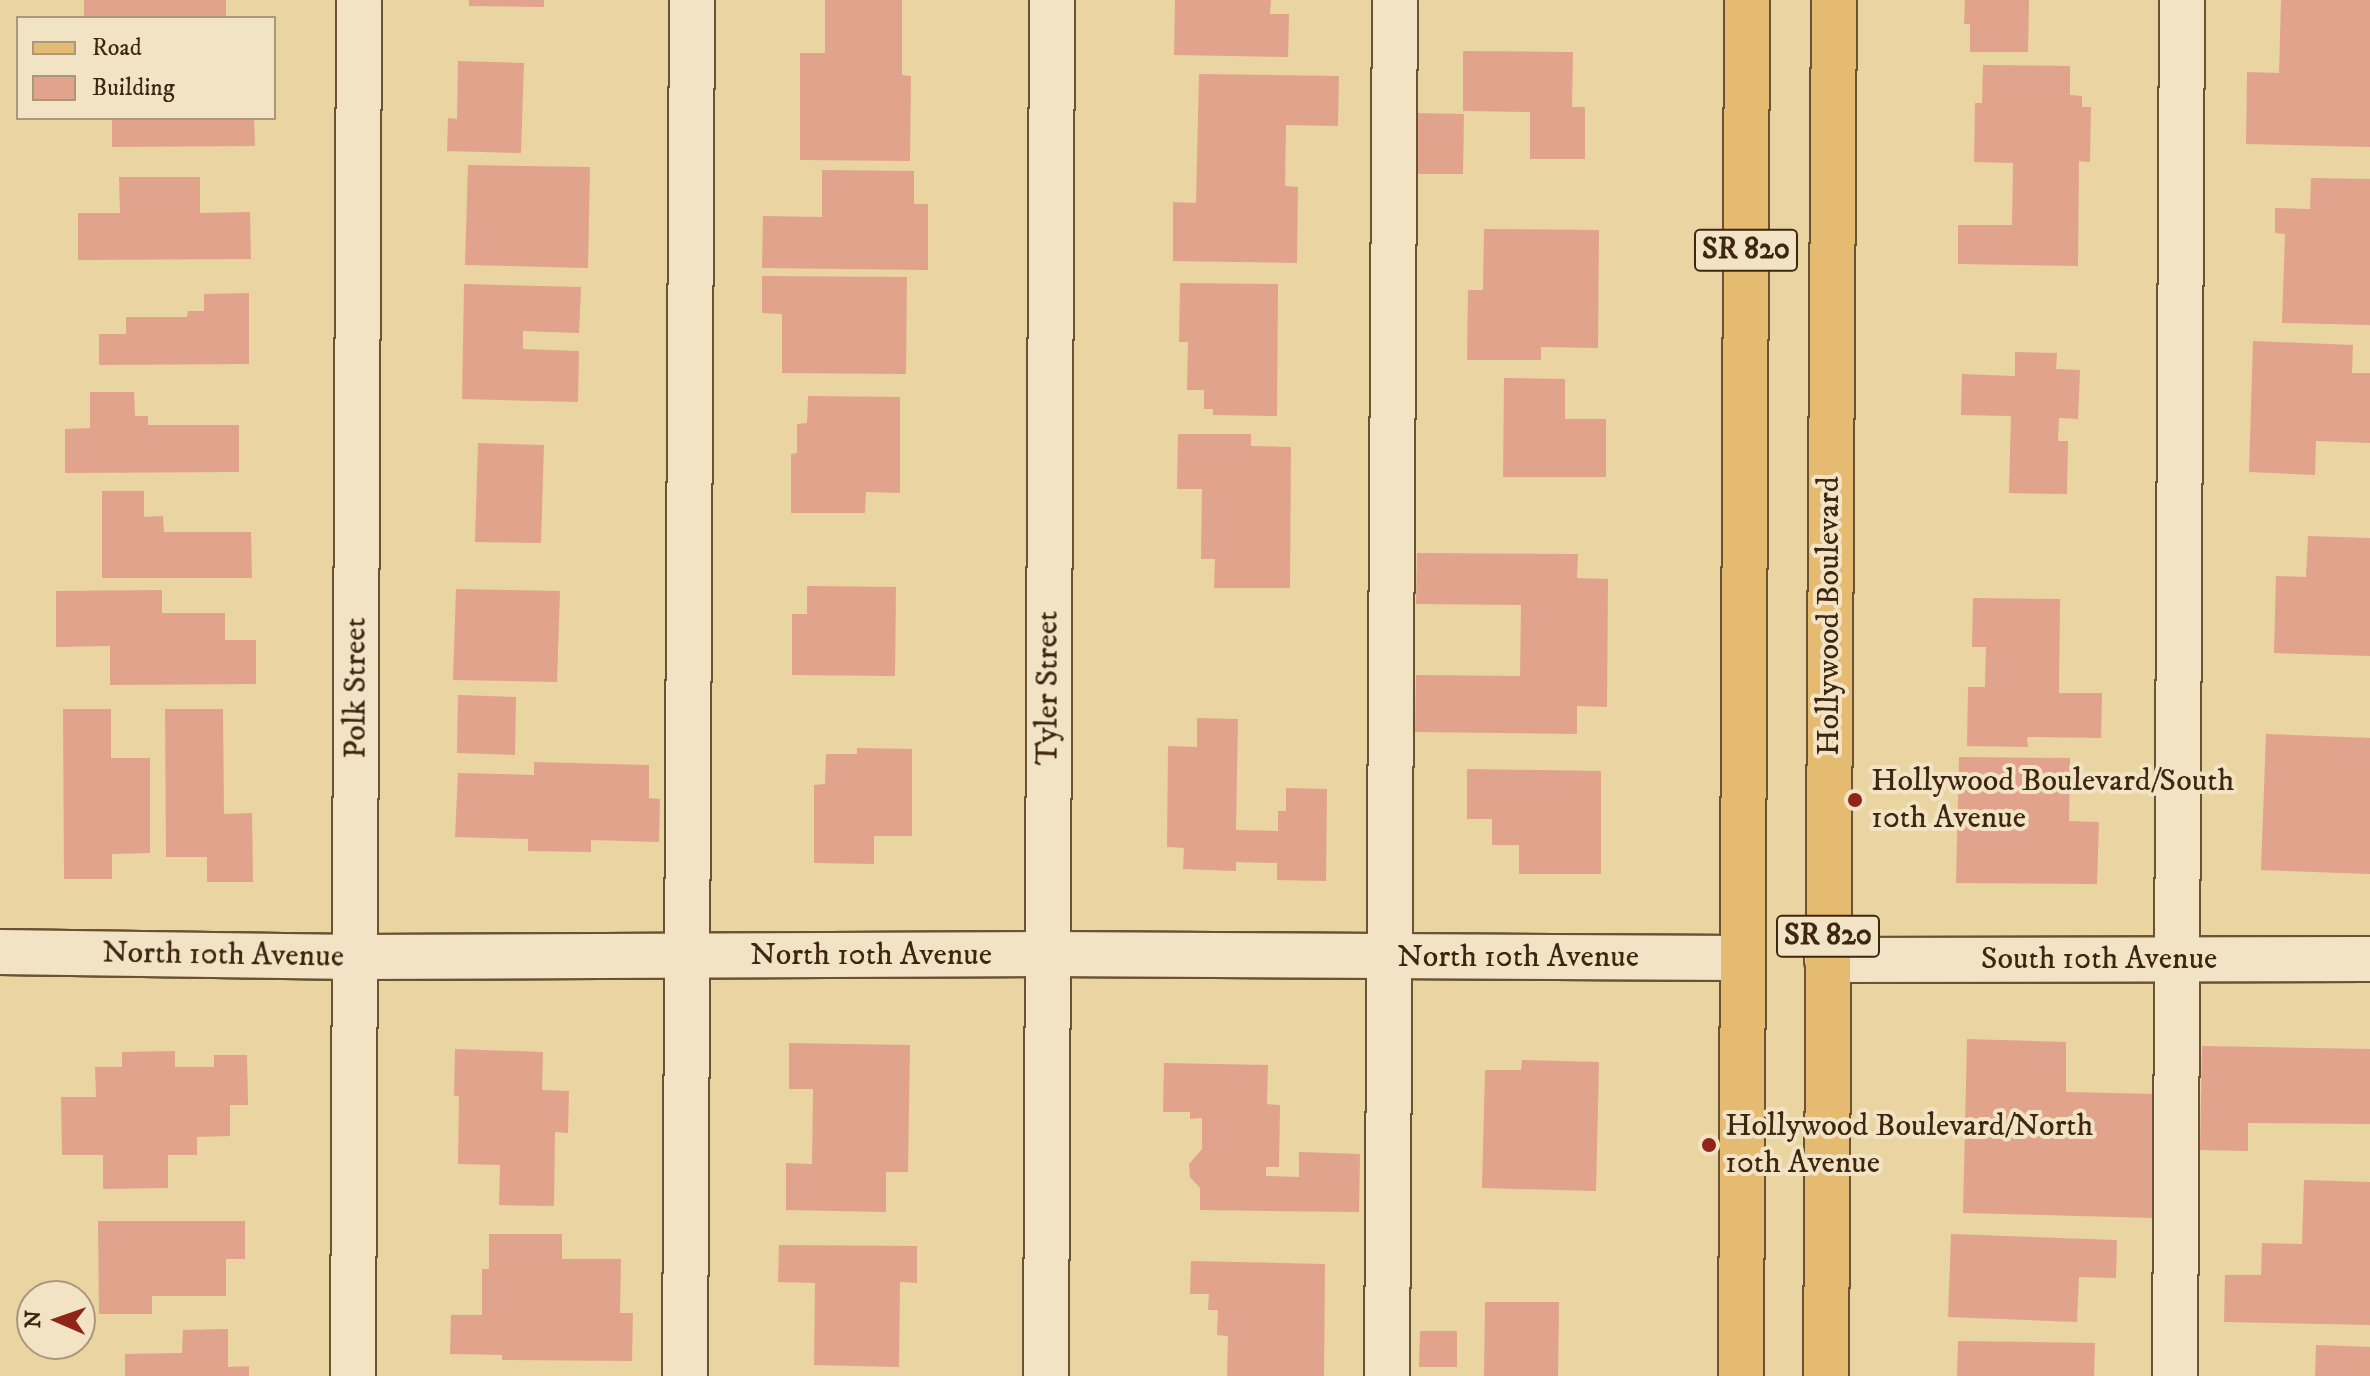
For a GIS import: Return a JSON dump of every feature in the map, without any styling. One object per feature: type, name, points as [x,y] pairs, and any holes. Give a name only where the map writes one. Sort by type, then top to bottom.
[{"type":"main road","name":"SR 820","points":[[1741,1376],[1747,0]]},
{"type":"main road","name":"Hollywood Boulevard","points":[[1826,1376],[1834,0]]},
{"type":"street","name":"Polk Street","points":[[353,1376],[359,0]]},
{"type":"street","points":[[685,1376],[692,0]]},
{"type":"street","name":"Tyler Street","points":[[1046,1376],[1052,0]]},
{"type":"street","points":[[1387,1376],[1395,0]]},
{"type":"street","points":[[2175,1376],[2182,0]]},
{"type":"street","name":"North 10th Avenue","points":[[0,952],[355,957],[1047,954],[1741,958]]},
{"type":"street","name":"South 10th Avenue","points":[[1827,960],[2370,959]]},
{"type":"building","points":[[84,0],[226,0],[226,16],[84,16]]},
{"type":"building","points":[[469,0],[544,0],[544,7],[469,6]]},
{"type":"building","points":[[825,0],[902,0],[902,75],[911,76],[910,161],[800,160],[800,53],[825,53]]},
{"type":"building","points":[[1175,0],[1271,0],[1270,14],[1289,14],[1288,57],[1174,55]]},
{"type":"building","points":[[1965,0],[2029,0],[2028,52],[1970,52],[1970,24],[1964,24]]},
{"type":"building","points":[[2281,0],[2370,0],[2370,147],[2246,144],[2247,72],[2279,73]]},
{"type":"building","points":[[1463,51],[1573,52],[1572,107],[1585,107],[1585,159],[1530,159],[1530,112],[1463,111]]},
{"type":"building","points":[[458,61],[524,63],[521,153],[447,151],[448,118],[457,119]]},
{"type":"building","points":[[1983,65],[2070,66],[2070,95],[2082,96],[2082,107],[2091,107],[2090,162],[2079,161],[2078,266],[1958,264],[1958,225],[2012,225],[2013,163],[1974,162],[1975,103],[1982,103]]},
{"type":"building","points":[[1199,74],[1339,76],[1338,126],[1286,125],[1285,186],[1298,187],[1297,263],[1173,261],[1173,202],[1196,203]]},
{"type":"building","points":[[1411,113],[1464,114],[1463,174],[1410,174]]},
{"type":"building","points":[[112,120],[254,120],[255,146],[112,147]]},
{"type":"building","points":[[468,165],[590,167],[588,268],[465,265]]},
{"type":"building","points":[[822,170],[914,171],[914,204],[928,204],[928,270],[762,268],[763,216],[822,217]]},
{"type":"building","points":[[119,177],[200,177],[200,213],[250,212],[251,259],[78,260],[78,213],[120,213]]},
{"type":"building","points":[[2311,178],[2370,179],[2370,325],[2282,323],[2285,234],[2275,233],[2275,208],[2310,209]]},
{"type":"building","points":[[1484,229],[1599,230],[1598,348],[1541,347],[1541,360],[1467,360],[1468,290],[1483,290]]},
{"type":"building","points":[[762,276],[907,277],[906,374],[782,373],[782,314],[762,313]]},
{"type":"building","points":[[1180,283],[1278,284],[1277,416],[1213,415],[1213,409],[1204,409],[1204,390],[1187,390],[1188,342],[1179,342]]},
{"type":"building","points":[[464,284],[581,287],[579,333],[523,331],[523,349],[579,351],[578,402],[462,399]]},
{"type":"building","points":[[249,293],[249,364],[99,365],[99,334],[126,334],[126,317],[187,317],[188,311],[204,311],[204,294]]},
{"type":"building","points":[[2253,341],[2353,345],[2352,373],[2370,373],[2370,443],[2316,441],[2315,475],[2249,472]]},
{"type":"building","points":[[2015,352],[2057,353],[2056,369],[2080,370],[2078,419],[2059,418],[2058,441],[2068,441],[2067,494],[2009,493],[2011,416],[1961,415],[1962,374],[2015,376]]},
{"type":"building","points":[[1504,378],[1565,379],[1565,419],[1606,419],[1606,477],[1503,477]]},
{"type":"building","points":[[90,392],[134,392],[135,416],[148,416],[148,425],[239,425],[239,472],[65,473],[65,429],[90,428]]},
{"type":"building","points":[[808,396],[900,397],[900,493],[866,492],[865,513],[791,513],[791,454],[797,453],[797,424],[807,423]]},
{"type":"building","points":[[1178,434],[1251,434],[1251,446],[1291,447],[1290,588],[1214,588],[1215,559],[1201,559],[1202,489],[1177,489]]},
{"type":"building","points":[[478,443],[544,445],[541,543],[475,542]]},
{"type":"building","points":[[102,491],[144,491],[144,517],[163,516],[164,532],[251,532],[252,578],[102,578]]},
{"type":"building","points":[[2308,536],[2370,538],[2370,656],[2274,653],[2276,576],[2306,577]]},
{"type":"building","points":[[1417,553],[1578,554],[1577,578],[1608,579],[1607,707],[1577,706],[1577,734],[1415,732],[1416,675],[1520,676],[1521,605],[1416,604]]},
{"type":"building","points":[[807,586],[896,587],[895,676],[792,675],[792,614],[807,614]]},
{"type":"building","points":[[456,589],[560,591],[557,682],[453,680]]},
{"type":"building","points":[[162,590],[162,613],[225,613],[225,640],[256,640],[256,684],[110,685],[110,646],[56,647],[56,591]]},
{"type":"building","points":[[1973,598],[2060,599],[2059,693],[2102,693],[2101,738],[2027,737],[2028,747],[1967,746],[1968,687],[1985,687],[1986,647],[1972,647]]},
{"type":"building","points":[[458,695],[516,697],[515,755],[457,753]]},
{"type":"building","points":[[63,709],[111,709],[111,758],[150,758],[150,853],[112,854],[112,879],[64,879]]},
{"type":"building","points":[[165,709],[223,709],[224,814],[252,813],[253,882],[207,882],[207,857],[166,857]]},
{"type":"building","points":[[1197,718],[1238,719],[1236,830],[1278,831],[1278,811],[1286,811],[1286,788],[1327,789],[1326,881],[1277,880],[1277,863],[1236,862],[1236,871],[1183,869],[1184,848],[1167,847],[1168,746],[1197,747]]},
{"type":"building","points":[[2266,734],[2370,738],[2370,874],[2261,870]]},
{"type":"building","points":[[857,748],[912,749],[912,836],[874,836],[874,864],[814,863],[814,785],[825,784],[826,754],[857,754]]},
{"type":"building","points":[[1959,757],[2070,758],[2069,821],[2099,822],[2097,884],[1956,883]]},
{"type":"building","points":[[534,762],[649,765],[649,798],[660,799],[659,842],[591,840],[591,852],[528,851],[528,839],[455,837],[458,773],[534,775]]},
{"type":"building","points":[[1467,769],[1601,771],[1601,874],[1519,874],[1519,845],[1492,845],[1492,819],[1467,819]]},
{"type":"building","points":[[1967,1039],[2066,1042],[2066,1092],[2157,1094],[2154,1218],[1963,1213]]},
{"type":"building","points":[[789,1043],[910,1045],[908,1172],[886,1172],[886,1212],[786,1210],[786,1163],[812,1164],[813,1089],[789,1089]]},
{"type":"building","points":[[2202,1046],[2370,1049],[2370,1124],[2248,1123],[2248,1151],[2200,1150]]},
{"type":"building","points":[[455,1049],[543,1052],[542,1090],[569,1091],[568,1133],[555,1132],[554,1206],[499,1205],[500,1165],[458,1164],[459,1096],[454,1096]]},
{"type":"building","points":[[175,1051],[175,1067],[214,1067],[214,1055],[247,1055],[248,1105],[230,1105],[230,1136],[197,1137],[197,1155],[168,1155],[168,1188],[103,1189],[103,1155],[62,1155],[61,1097],[96,1097],[95,1067],[122,1067],[122,1052]]},
{"type":"building","points":[[1522,1060],[1599,1062],[1596,1191],[1482,1188],[1485,1070],[1521,1070]]},
{"type":"building","points":[[1164,1063],[1268,1065],[1267,1104],[1280,1105],[1279,1167],[1266,1167],[1266,1176],[1299,1177],[1299,1152],[1360,1154],[1359,1212],[1200,1210],[1200,1188],[1190,1177],[1189,1164],[1202,1149],[1202,1118],[1190,1119],[1190,1112],[1163,1112]]},
{"type":"building","points":[[2304,1180],[2370,1182],[2370,1325],[2224,1322],[2225,1275],[2261,1275],[2262,1243],[2302,1244]]},
{"type":"building","points":[[98,1221],[245,1221],[245,1259],[226,1259],[226,1296],[152,1296],[152,1314],[99,1314]]},
{"type":"building","points":[[489,1234],[562,1234],[562,1259],[621,1259],[620,1313],[633,1313],[632,1361],[502,1360],[502,1355],[450,1354],[451,1315],[482,1315],[482,1269],[489,1269]]},
{"type":"building","points":[[1951,1234],[2117,1240],[2116,1278],[2079,1277],[2077,1322],[1948,1317]]},
{"type":"building","points":[[779,1245],[917,1246],[917,1283],[900,1282],[899,1367],[814,1365],[815,1283],[778,1282]]},
{"type":"building","points":[[1191,1261],[1325,1264],[1324,1376],[1227,1376],[1228,1336],[1217,1335],[1218,1310],[1208,1310],[1209,1294],[1190,1294]]},
{"type":"building","points":[[1485,1302],[1559,1302],[1558,1376],[1484,1376]]},
{"type":"building","points":[[228,1329],[228,1367],[249,1366],[249,1376],[125,1376],[125,1354],[182,1353],[183,1330]]},
{"type":"building","points":[[1420,1331],[1457,1331],[1457,1367],[1419,1367]]},
{"type":"building","points":[[1958,1341],[2095,1343],[2094,1376],[1957,1376]]},
{"type":"building","points":[[2316,1345],[2370,1347],[2370,1376],[2315,1376]]},
{"type":"place","name":"Hollywood Boulevard/South 10th Avenue","points":[[1855,800]]},
{"type":"place","name":"Hollywood Boulevard/North 10th Avenue","points":[[1709,1145]]}]
